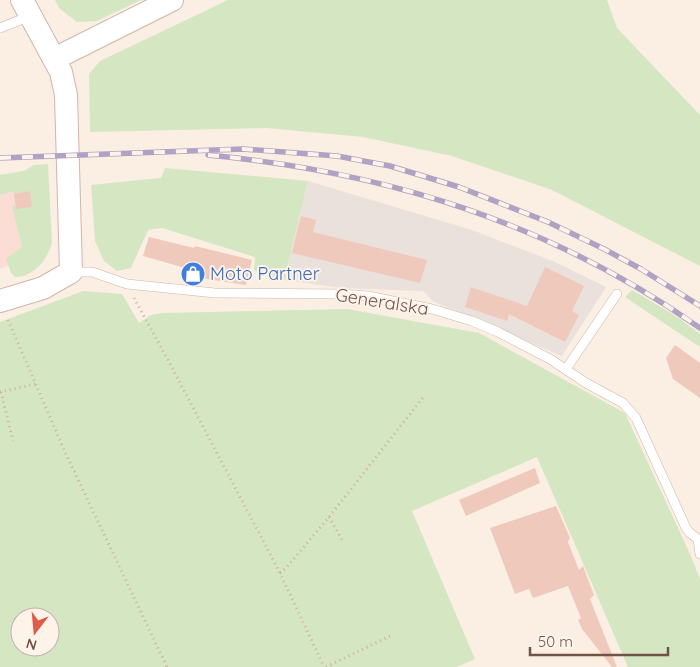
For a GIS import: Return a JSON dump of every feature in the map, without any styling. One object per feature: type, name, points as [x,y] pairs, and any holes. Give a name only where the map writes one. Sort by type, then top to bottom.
[{"type":"street","points":[[54,59],[172,0]]},
{"type":"street","points":[[0,301],[43,288],[72,272],[66,95],[61,72],[27,8]]},
{"type":"lane","points":[[0,28],[27,8]]},
{"type":"lane","name":"Generalska","points":[[72,272],[92,272],[126,284],[215,293],[341,294],[400,302],[472,321],[507,336],[623,403],[633,413],[686,528],[690,534],[698,539],[700,554]]},
{"type":"lane","points":[[566,369],[617,294]]},
{"type":"path","points":[[126,284],[280,573],[325,667],[392,634]]},
{"type":"path","points":[[0,301],[35,384],[167,667]]},
{"type":"path","points":[[13,441],[0,392],[35,384]]},
{"type":"path","points":[[280,573],[329,517],[425,395]]},
{"type":"path","points":[[329,517],[344,543]]},
{"type":"shaded area","points":[[34,165],[44,251],[0,269],[0,175],[24,171]]},
{"type":"shaded area","points":[[308,181],[472,230],[555,262],[606,287],[562,356],[434,302],[423,291],[342,288],[284,280]]},
{"type":"green space","points":[[55,0],[141,0],[97,21],[77,22],[59,8]]},
{"type":"green space","points":[[228,0],[607,0],[617,28],[700,115],[700,266],[552,190],[452,156],[363,137],[267,128],[90,132],[89,74],[100,61]]},
{"type":"green space","points":[[48,164],[52,243],[47,255],[34,271],[15,277],[11,273],[6,259],[22,247],[12,207],[15,204],[16,209],[30,191],[14,194],[13,191],[0,195],[0,175],[24,171],[34,165]]},
{"type":"green space","points":[[165,168],[308,181],[284,280],[254,270],[255,257],[162,228],[148,230],[131,268],[117,271],[104,261],[95,241],[91,185],[161,178]]},
{"type":"green space","points":[[632,290],[679,318],[700,334],[700,347],[625,297]]},
{"type":"green space","points":[[83,291],[122,294],[139,323],[151,315],[162,313],[347,309],[479,333],[625,413],[700,579],[700,667],[628,667],[537,457],[412,511],[475,659],[457,667],[0,667],[0,322]]},
{"type":"building","points":[[30,191],[32,207],[16,209],[14,194]]},
{"type":"building","points":[[301,216],[316,220],[313,232],[427,260],[420,283],[292,253]]},
{"type":"building","points":[[149,237],[252,260],[246,285],[188,276],[189,269],[143,256]]},
{"type":"building","points":[[545,267],[584,286],[572,311],[579,315],[565,342],[509,314],[507,321],[465,307],[471,287],[527,306]]},
{"type":"building","points":[[675,345],[700,363],[700,398],[673,379],[666,358]]},
{"type":"building","points":[[535,468],[540,483],[466,516],[459,500]]},
{"type":"building","points":[[556,506],[570,538],[568,542],[579,570],[583,566],[594,595],[590,599],[617,667],[612,667],[582,629],[578,620],[581,618],[568,586],[533,598],[529,589],[515,594],[490,528]]},
{"type":"railway","points":[[0,158],[243,149],[337,156],[390,166],[459,187],[548,222],[641,269],[700,306]]},
{"type":"railway","points":[[208,155],[275,163],[340,175],[404,190],[466,209],[527,232],[586,259],[644,291],[700,328]]},
{"type":"place","name":"Moto Partner","points":[[193,274]]}]
